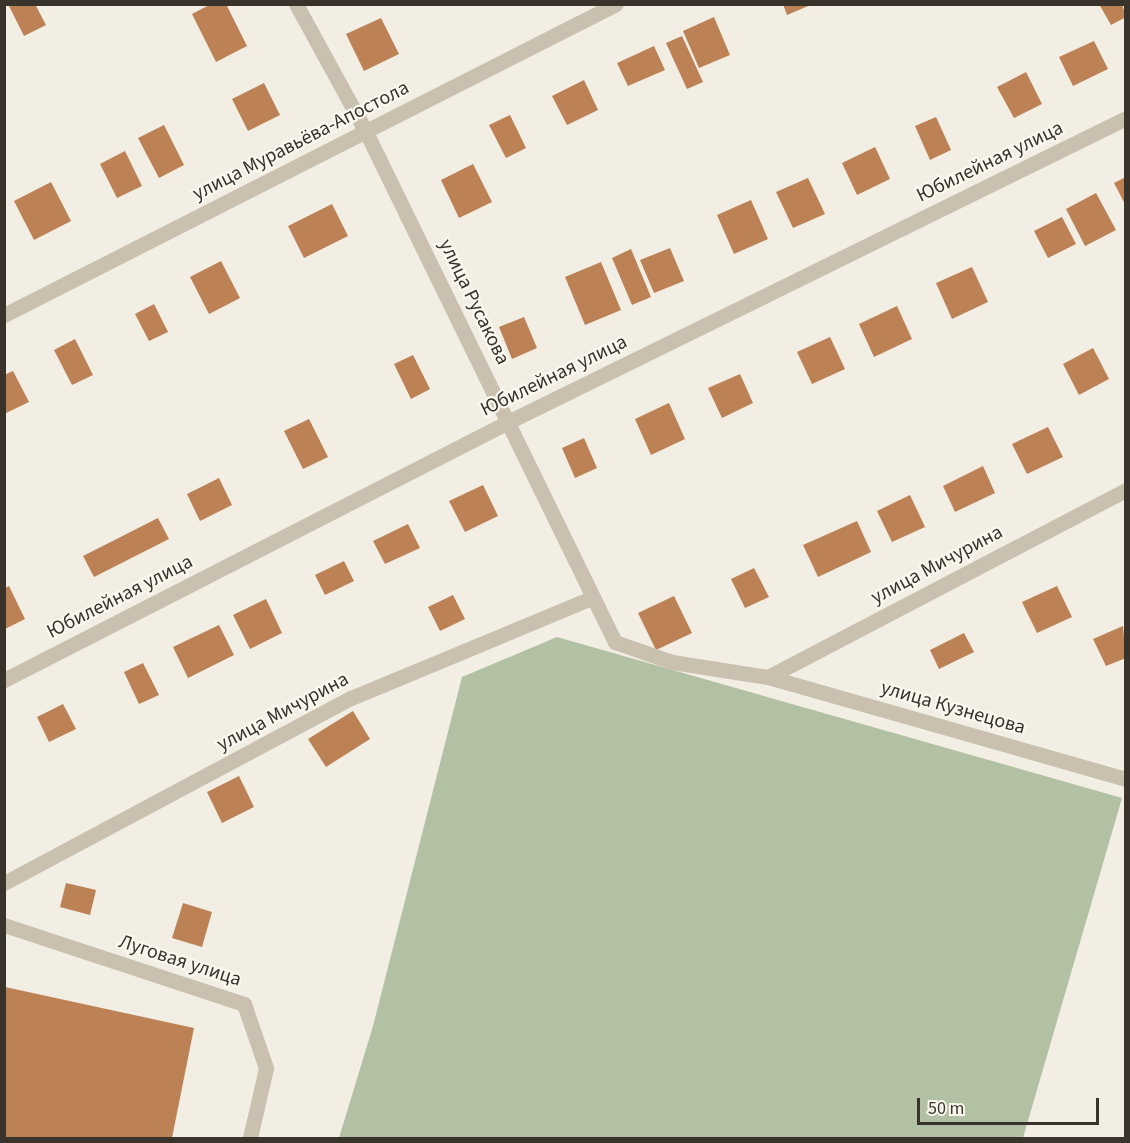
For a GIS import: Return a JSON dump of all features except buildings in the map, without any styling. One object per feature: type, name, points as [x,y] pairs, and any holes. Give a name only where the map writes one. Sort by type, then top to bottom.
[{"type":"street","name":"улица Русакова","points":[[296,4],[366,132],[510,421],[591,598],[615,642],[672,662],[768,677]]},
{"type":"street","name":"улица Муравьёва-Апостола","points":[[4,315],[616,4]]},
{"type":"street","name":"Юбилейная улица","points":[[4,680],[510,421],[1125,118]]},
{"type":"street","name":"улица Мичурина","points":[[768,677],[1125,490]]},
{"type":"street","name":"улица Мичурина","points":[[4,883],[351,699],[591,598]]},
{"type":"street","name":"улица Кузнецова","points":[[768,677],[1125,779]]},
{"type":"street","name":"Луговая улица","points":[[4,925],[244,1004],[266,1068],[250,1138]]},
{"type":"green space","points":[[557,637],[1122,798],[1023,1138],[339,1138],[373,1026],[462,677]]}]
